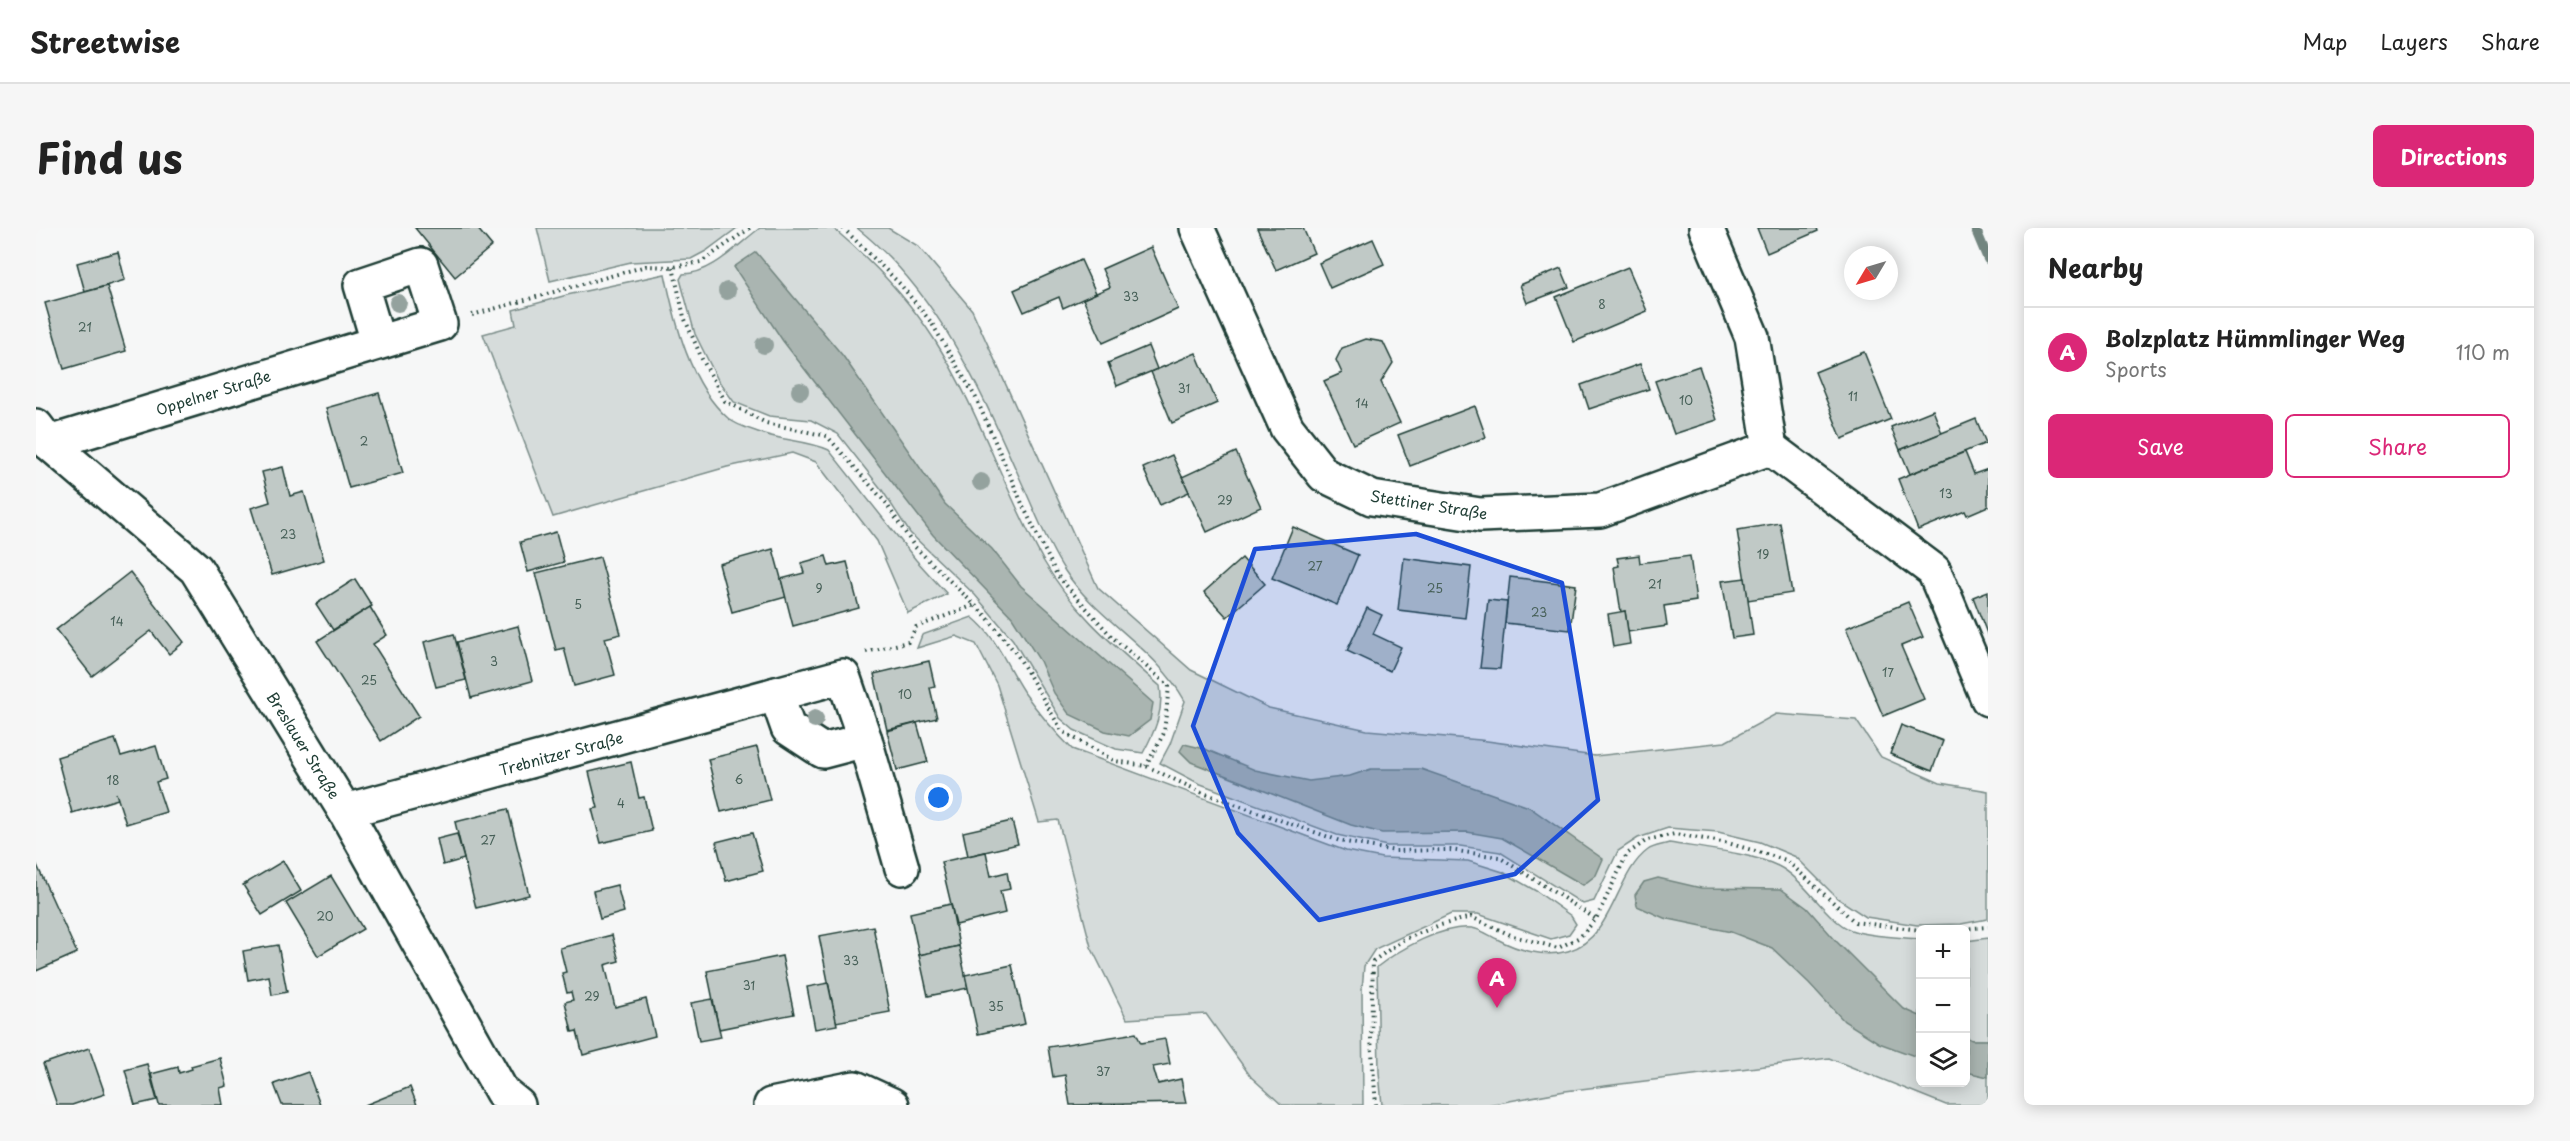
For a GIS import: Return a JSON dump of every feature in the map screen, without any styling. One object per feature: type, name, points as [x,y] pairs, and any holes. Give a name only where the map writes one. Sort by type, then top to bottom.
[{"type":"street","name":"Stettiner Straße","points":[[1197,228],[1287,428],[1324,475],[1372,498],[1480,515],[1600,510],[1770,447]]},
{"type":"street","points":[[1706,228],[1752,337],[1770,447],[1934,571],[1988,699]]},
{"type":"street","points":[[378,342],[361,285],[421,265],[441,324]]},
{"type":"street","name":"Oppelner Straße","points":[[42,435],[441,324]]},
{"type":"street","name":"Breslauer Straße","points":[[42,435],[196,569],[345,811],[502,1092],[518,1105]]},
{"type":"street","name":"Trebnitzer Straße","points":[[345,811],[843,676],[865,740],[902,868]]},
{"type":"street","points":[[776,694],[788,728],[823,751],[865,740]]},
{"type":"street","points":[[771,1105],[855,1088],[892,1105]]},
{"type":"path","points":[[441,324],[646,266],[673,267],[701,262],[750,228]]},
{"type":"path","points":[[843,228],[900,284],[931,322],[976,398],[1024,508],[1057,575],[1112,637],[1169,686],[1164,733],[1146,766]]},
{"type":"path","points":[[673,267],[684,317],[702,359],[725,401],[766,423],[827,436],[886,503],[914,546],[975,605],[1018,656],[1062,731],[1115,761],[1146,766],[1203,793],[1340,841],[1395,851],[1450,850],[1499,857],[1596,919]]},
{"type":"path","points":[[864,653],[908,642],[916,627],[975,605]]},
{"type":"path","points":[[1376,1105],[1371,1039],[1373,961],[1403,940],[1437,926],[1471,917],[1513,936],[1558,948],[1580,937],[1596,919],[1627,854],[1647,840],[1674,834],[1728,843],[1786,860],[1856,922],[1916,930]]},
{"type":"path","points":[[1970,928],[1988,927]]},
{"type":"highlighted area","points":[[1416,534],[1562,583],[1598,800],[1515,874],[1319,920],[1238,833],[1193,726],[1255,549]]},
{"type":"shaded area","points":[[537,228],[737,228],[691,259],[631,262],[550,281]]},
{"type":"shaded area","points":[[760,228],[833,228],[888,280],[923,323],[950,365],[1043,560],[1067,596],[1081,612],[1160,686],[1161,704],[1158,721],[1143,753],[1116,749],[1074,730],[1060,718],[1013,640],[975,595],[910,533],[882,490],[838,434],[811,420],[769,416],[734,402],[718,380],[695,334],[680,279],[683,274],[694,273],[714,264]]},
{"type":"shaded area","points":[[857,228],[888,228],[918,246],[972,310],[1098,588],[1191,670],[1269,708],[1367,730],[1480,740],[1595,756],[1725,742],[1776,714],[1856,720],[1881,757],[1940,783],[1988,791],[1988,919],[1961,924],[1917,925],[1866,917],[1837,898],[1796,857],[1760,842],[1718,832],[1668,828],[1638,838],[1618,851],[1594,901],[1583,904],[1500,852],[1460,846],[1387,846],[1337,835],[1198,783],[1160,763],[1170,744],[1185,701],[1159,665],[1078,589],[1065,571],[1047,539],[990,412],[954,344],[934,312],[886,254]]},
{"type":"shaded area","points":[[756,252],[843,356],[945,504],[992,549],[1021,586],[1153,703],[1150,720],[1129,736],[1105,731],[1069,714],[1054,693],[1040,661],[1012,617],[933,535],[783,341],[734,267]]},
{"type":"shaded area","points":[[665,274],[686,352],[694,371],[715,405],[729,419],[743,427],[829,450],[916,560],[947,594],[908,613],[877,541],[816,462],[792,453],[727,467],[553,517],[483,334],[516,325],[513,310],[567,295]]},
{"type":"shaded area","points":[[972,617],[995,642],[1029,699],[1072,749],[1346,851],[1382,858],[1468,861],[1503,872],[1536,891],[1571,916],[1576,924],[1569,934],[1551,939],[1478,914],[1451,914],[1375,949],[1364,966],[1362,990],[1363,1105],[1282,1105],[1251,1077],[1206,1014],[1127,1019],[1091,947],[1058,820],[1039,822],[997,685],[976,644],[956,636],[917,648],[922,635]]},
{"type":"shaded area","points":[[1184,744],[1205,749],[1255,770],[1309,781],[1350,776],[1371,769],[1421,769],[1529,807],[1603,859],[1596,875],[1583,885],[1502,838],[1467,832],[1382,833],[1351,825],[1191,762],[1180,751]]},
{"type":"shaded area","points":[[1669,843],[1740,854],[1767,861],[1788,872],[1833,918],[1851,930],[1916,939],[1916,1087],[1970,1087],[1970,940],[1988,938],[1988,1040],[1973,1040],[1988,1063],[1988,1105],[1946,1105],[1829,1058],[1565,1091],[1487,1105],[1382,1105],[1379,1072],[1377,967],[1422,940],[1435,934],[1460,928],[1482,931],[1505,943],[1531,952],[1550,954],[1568,951],[1583,944],[1595,933],[1605,920],[1637,861],[1655,847]]},
{"type":"shaded area","points":[[1658,878],[1701,888],[1781,889],[1807,908],[1837,942],[1904,1009],[1916,1014],[1916,1057],[1879,1043],[1844,1021],[1772,948],[1731,932],[1664,918],[1637,906],[1635,895],[1644,882]]},
{"type":"shaded area","points":[[1970,1039],[1988,1040],[1988,1077],[1970,1073]]},
{"type":"building","points":[[415,228],[477,228],[492,246],[455,277]]},
{"type":"building","points":[[1257,228],[1303,228],[1314,253],[1276,270]]},
{"type":"building","points":[[1757,228],[1817,228],[1818,231],[1767,253]]},
{"type":"building","points":[[1373,239],[1384,264],[1330,288],[1319,263]]},
{"type":"building","points":[[1151,247],[1178,309],[1103,343],[1083,299],[1110,287],[1102,269]]},
{"type":"building","points":[[118,252],[125,280],[85,292],[77,263]]},
{"type":"building","points":[[1081,260],[1096,293],[1063,308],[1059,297],[1024,312],[1014,290]]},
{"type":"building","points":[[1628,267],[1647,311],[1574,342],[1556,297]]},
{"type":"building","points":[[1561,268],[1569,287],[1527,303],[1520,285]]},
{"type":"building","points":[[107,286],[126,351],[64,369],[45,303]]},
{"type":"building","points":[[1366,339],[1383,342],[1393,363],[1381,382],[1400,423],[1353,444],[1324,381],[1342,373],[1336,360],[1342,348]]},
{"type":"building","points":[[1148,346],[1157,369],[1117,386],[1108,363]]},
{"type":"building","points":[[1864,352],[1891,419],[1842,439],[1815,372]]},
{"type":"building","points":[[1196,353],[1217,403],[1172,423],[1151,372]]},
{"type":"building","points":[[1640,364],[1649,389],[1589,409],[1581,385]]},
{"type":"building","points":[[1699,366],[1717,420],[1674,434],[1655,381]]},
{"type":"building","points":[[379,393],[403,473],[349,488],[326,408]]},
{"type":"building","points":[[1475,406],[1486,437],[1410,466],[1398,435]]},
{"type":"building","points":[[1933,410],[1942,433],[1900,450],[1891,427]]},
{"type":"building","points":[[1976,419],[1986,443],[1910,474],[1900,450]]},
{"type":"building","points":[[1236,452],[1261,507],[1207,532],[1182,477]]},
{"type":"building","points":[[1965,452],[1974,474],[1988,469],[1988,506],[1967,515],[1965,511],[1918,530],[1898,479]]},
{"type":"building","points":[[1172,455],[1189,492],[1160,505],[1143,468]]},
{"type":"building","points":[[283,467],[290,496],[304,492],[324,560],[272,575],[251,508],[270,502],[262,472]]},
{"type":"building","points":[[1780,523],[1792,593],[1748,600],[1737,530]]},
{"type":"building","points":[[1293,527],[1358,555],[1337,605],[1272,578]]},
{"type":"building","points":[[556,532],[564,562],[528,572],[520,542]]},
{"type":"building","points":[[773,549],[786,597],[732,612],[719,564]]},
{"type":"building","points":[[1639,555],[1640,563],[1690,556],[1696,601],[1664,606],[1667,626],[1628,632],[1625,611],[1621,612],[1614,567],[1619,566],[1617,558]]},
{"type":"building","points":[[826,556],[829,566],[847,562],[859,608],[793,626],[781,579],[804,573],[801,563]]},
{"type":"building","points":[[600,557],[621,634],[605,638],[615,675],[574,686],[564,648],[556,650],[536,573]]},
{"type":"building","points":[[1242,558],[1265,584],[1227,617],[1204,592]]},
{"type":"building","points":[[1404,558],[1471,567],[1465,618],[1398,610]]},
{"type":"building","points":[[130,572],[184,642],[169,654],[151,631],[92,676],[56,630]]},
{"type":"building","points":[[1510,577],[1576,585],[1570,630],[1505,623]]},
{"type":"building","points":[[1745,578],[1753,635],[1732,638],[1722,581]]},
{"type":"building","points":[[355,579],[372,606],[333,630],[316,604]]},
{"type":"building","points":[[1988,591],[1988,636],[1973,597]]},
{"type":"building","points":[[1488,600],[1507,602],[1500,669],[1480,668]]},
{"type":"building","points":[[1908,602],[1923,637],[1901,646],[1924,699],[1883,716],[1846,628]]},
{"type":"building","points":[[370,607],[387,635],[373,644],[419,716],[381,741],[317,641]]},
{"type":"building","points":[[1367,608],[1382,615],[1373,634],[1401,647],[1390,671],[1347,651]]},
{"type":"building","points":[[1625,611],[1630,644],[1613,647],[1608,614]]},
{"type":"building","points":[[518,626],[532,681],[471,698],[457,642]]},
{"type":"building","points":[[454,634],[466,680],[436,687],[424,642]]},
{"type":"building","points":[[929,661],[935,687],[930,688],[937,718],[887,730],[874,674]]},
{"type":"building","points":[[917,723],[928,762],[897,770],[887,731]]},
{"type":"building","points":[[1901,725],[1943,741],[1932,771],[1890,754]]},
{"type":"building","points":[[115,739],[121,756],[156,746],[166,779],[156,782],[166,812],[126,824],[118,799],[72,813],[57,757]]},
{"type":"building","points":[[757,747],[770,800],[721,812],[708,759]]},
{"type":"building","points":[[631,762],[639,798],[644,797],[652,831],[601,843],[592,809],[598,808],[589,772]]},
{"type":"building","points":[[508,809],[529,895],[476,908],[455,822]]},
{"type":"building","points":[[1012,821],[1018,844],[968,856],[963,832]]},
{"type":"building","points":[[752,833],[763,871],[726,881],[716,842]]},
{"type":"building","points":[[457,834],[464,859],[443,865],[437,839]]},
{"type":"building","points":[[986,852],[991,876],[1007,872],[1010,889],[1000,891],[1005,913],[956,925],[941,862]]},
{"type":"building","points":[[283,861],[301,891],[262,915],[243,885]]},
{"type":"building","points":[[36,863],[77,953],[36,971]]},
{"type":"building","points":[[331,876],[363,929],[318,956],[286,903]]},
{"type":"building","points":[[617,885],[624,912],[600,919],[593,891]]},
{"type":"building","points":[[951,904],[959,946],[919,955],[910,913]]},
{"type":"building","points":[[873,926],[890,1012],[836,1022],[819,936]]},
{"type":"building","points":[[612,935],[619,961],[605,965],[615,1007],[646,999],[655,1036],[583,1055],[577,1031],[572,1032],[565,1002],[573,1000],[571,992],[567,993],[562,973],[566,972],[560,948]]},
{"type":"building","points":[[278,945],[287,992],[272,995],[269,976],[248,980],[243,951]]},
{"type":"building","points":[[959,946],[968,988],[928,996],[919,955]]},
{"type":"building","points":[[782,956],[794,1014],[719,1029],[707,971]]},
{"type":"building","points":[[1012,965],[1025,1024],[978,1034],[965,975]]},
{"type":"building","points":[[828,983],[837,1025],[815,1029],[807,987]]},
{"type":"building","points":[[712,999],[721,1037],[699,1041],[691,1003]]},
{"type":"building","points":[[1136,1033],[1141,1043],[1165,1039],[1170,1064],[1153,1067],[1158,1084],[1181,1079],[1186,1103],[1070,1105],[1065,1075],[1053,1077],[1048,1047]]},
{"type":"building","points":[[89,1048],[105,1094],[72,1105],[57,1105],[43,1064]]},
{"type":"building","points":[[220,1058],[227,1086],[220,1088],[223,1105],[159,1105],[151,1074],[178,1067],[179,1073],[192,1069],[191,1066]]},
{"type":"building","points":[[147,1064],[157,1100],[135,1105],[125,1070]]},
{"type":"building","points":[[308,1072],[320,1105],[282,1105],[274,1084]]},
{"type":"building","points":[[410,1087],[417,1105],[365,1105]]},
{"type":"waterway","points":[[1975,228],[1988,259]]},
{"type":"place","name":"Bolzplatz Hümmlinger Weg","points":[[1497,1008]]}]
